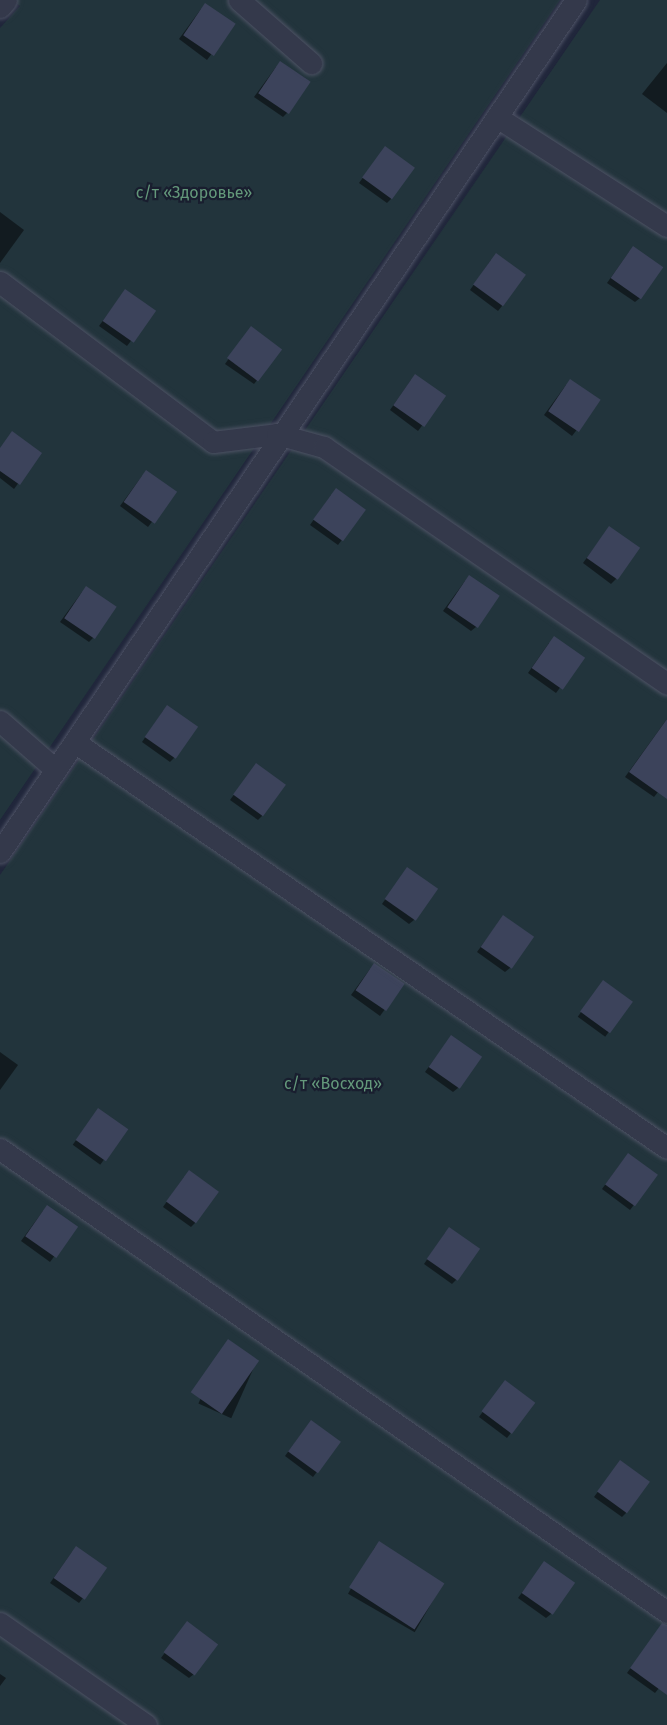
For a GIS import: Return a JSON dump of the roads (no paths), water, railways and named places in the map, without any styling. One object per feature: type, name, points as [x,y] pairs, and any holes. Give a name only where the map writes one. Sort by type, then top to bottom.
[{"type":"lane","points":[[0,7],[6,0]]},
{"type":"lane","points":[[239,0],[311,63]]},
{"type":"lane","points":[[0,852],[76,742],[278,434],[576,0]]},
{"type":"lane","points":[[497,117],[667,226]]},
{"type":"lane","points":[[0,282],[213,442],[278,434],[324,447],[667,684]]},
{"type":"lane","points":[[0,721],[56,770]]},
{"type":"lane","points":[[76,742],[667,1148]]},
{"type":"lane","points":[[0,1149],[667,1612]]},
{"type":"lane","points":[[0,1623],[146,1725]]},
{"type":"park label","name":"с/т «Здоровье»","points":[[194,193]]},
{"type":"park label","name":"с/т «Восход»","points":[[333,1084]]}]
